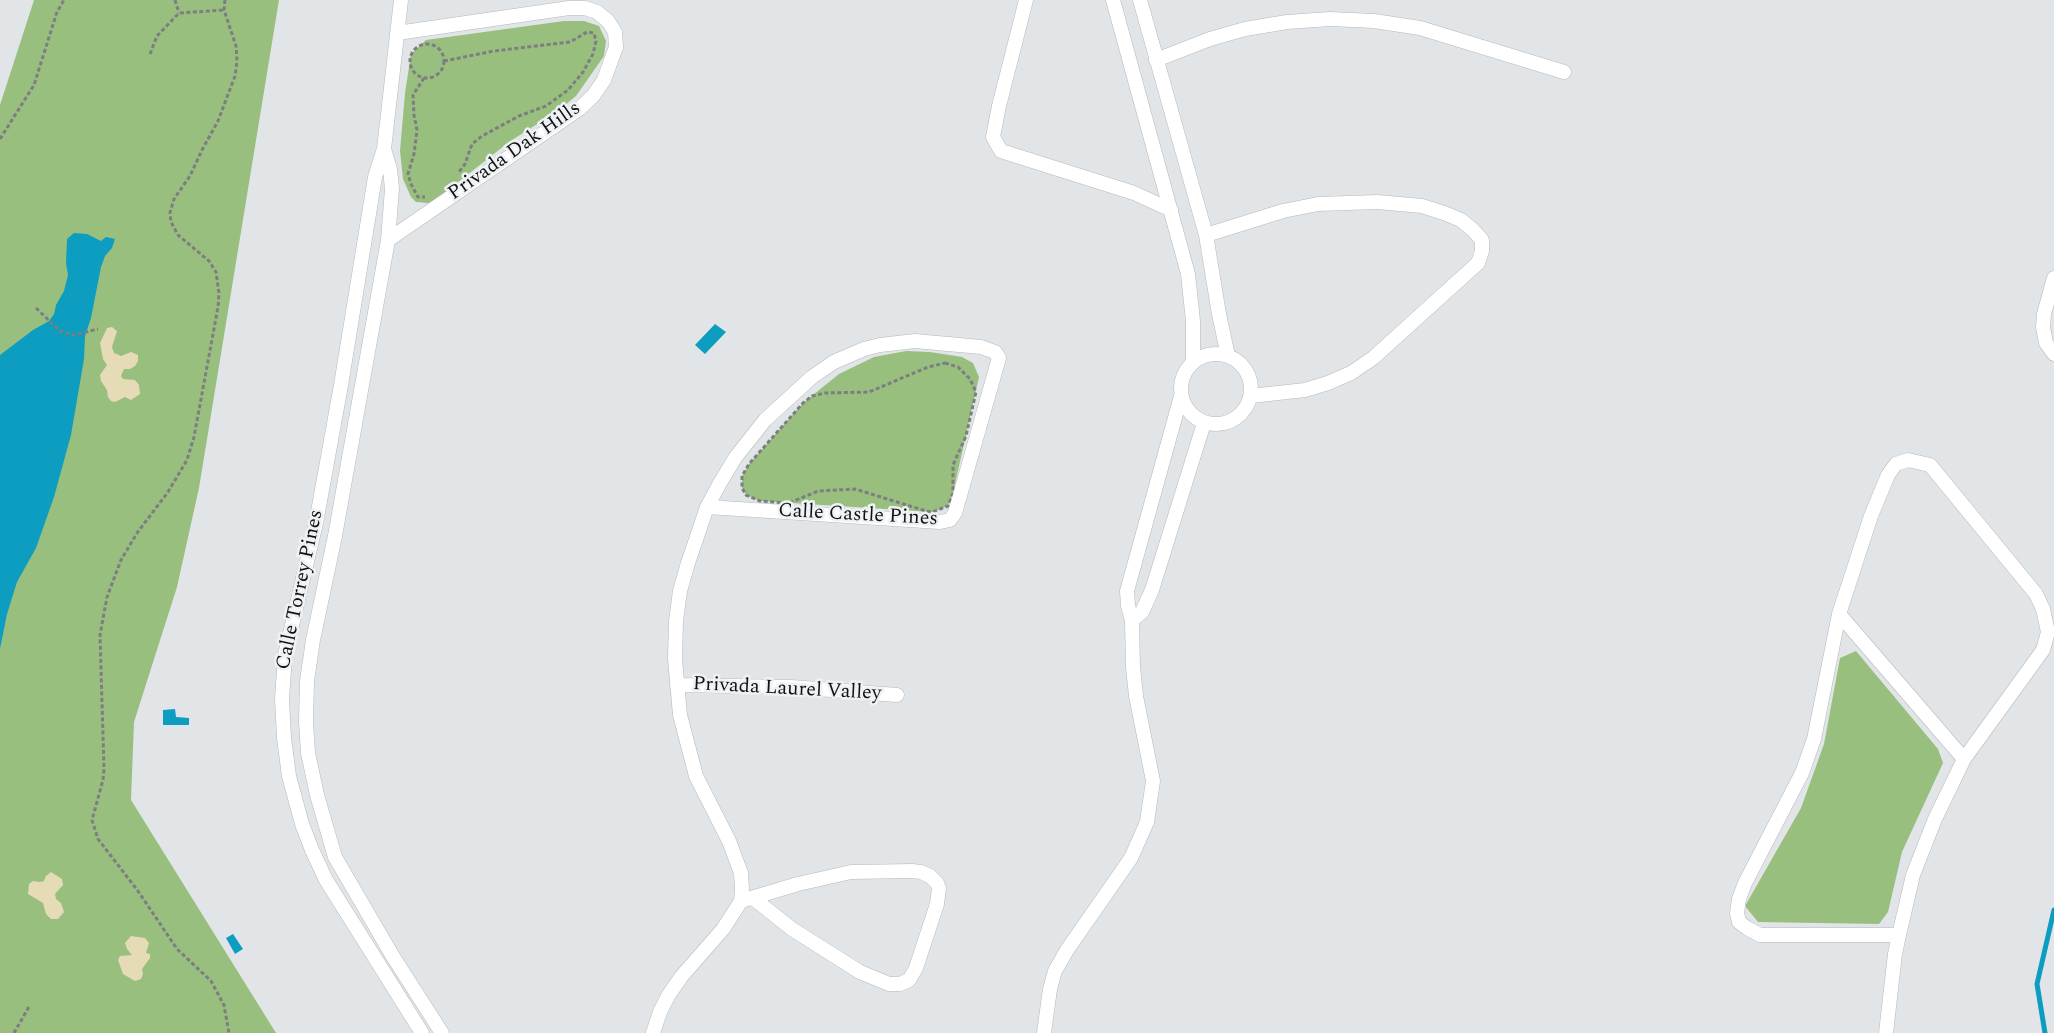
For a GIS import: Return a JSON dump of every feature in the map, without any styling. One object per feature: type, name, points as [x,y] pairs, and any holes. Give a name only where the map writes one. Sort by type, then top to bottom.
[{"type":"street","name":"Calle Torrey Pines","points":[[401,0],[384,149],[375,176],[316,524],[285,655],[283,719],[289,776],[302,824],[312,850],[326,880],[422,1033]]},
{"type":"street","points":[[1026,0],[998,106],[993,137],[1001,151],[1134,193],[1171,210]]},
{"type":"street","points":[[1113,0],[1188,274],[1191,296],[1193,362]]},
{"type":"street","points":[[1140,0],[1206,235],[1218,314],[1228,356]]},
{"type":"street","name":"Privada Dak Hills","points":[[388,240],[579,109],[593,96],[604,80],[616,47],[615,32],[608,21],[597,12],[585,8],[568,8],[397,33]]},
{"type":"street","points":[[1156,60],[1210,38],[1245,29],[1287,22],[1330,19],[1374,21],[1420,28],[1564,72]]},
{"type":"street","name":"Calle Torrey Pines","points":[[384,149],[390,169],[392,190],[388,240],[307,681],[306,722],[308,753],[317,795],[336,857],[392,956],[442,1033]]},
{"type":"street","points":[[1206,235],[1283,212],[1318,204],[1377,202],[1422,206],[1444,213],[1461,220],[1482,240],[1482,251],[1478,263],[1405,332],[1373,358],[1351,372],[1328,383],[1305,390],[1251,396]]},
{"type":"street","points":[[2051,347],[2043,327],[2044,314],[2054,278]]},
{"type":"street","name":"Calle Castle Pines","points":[[708,507],[940,522],[950,520],[955,513],[999,358],[995,352],[981,347],[915,341],[872,347],[834,362],[812,377],[765,420],[735,458],[708,507],[680,591],[676,621],[675,659],[677,685],[683,731],[696,776],[736,859],[741,873],[742,889],[747,900]]},
{"type":"street","points":[[1044,1033],[1050,989],[1056,972],[1071,943],[1131,858],[1147,822],[1153,781],[1136,696],[1132,620],[1127,592],[1181,396],[1181,384],[1185,372],[1193,362],[1204,356],[1216,354],[1228,356],[1239,362],[1247,372],[1251,383],[1251,396],[1247,407],[1229,423],[1216,425],[1204,423],[1194,417],[1185,407],[1181,396]]},
{"type":"street","points":[[1132,620],[1142,612],[1152,590],[1204,423]]},
{"type":"street","points":[[1886,1033],[1892,970],[1899,935],[1913,875],[1935,819],[1964,759],[2042,650],[2048,632],[2043,609],[2036,594],[1930,465],[1908,460],[1896,464],[1888,475],[1871,516],[1839,614],[1814,739],[1802,773],[1745,883],[1739,899],[1737,913],[1739,922],[1760,935],[1899,935]]},
{"type":"street","points":[[1839,614],[1964,759]]},
{"type":"street","name":"Privada Laurel Valley","points":[[677,685],[808,688],[897,695]]},
{"type":"street","points":[[653,1033],[660,1012],[681,976],[747,900],[798,884],[851,872],[921,872],[930,876],[939,888],[937,904],[916,968],[909,980],[900,984],[889,984],[860,972],[747,900]]},
{"type":"path","points":[[0,139],[34,85],[57,12],[64,0]]},
{"type":"path","points":[[175,0],[179,13]]},
{"type":"path","points":[[225,0],[224,10],[236,46],[235,76],[218,122],[190,176],[174,199],[170,213],[170,222],[178,235],[209,261],[216,272],[219,283],[218,307],[196,430],[187,460],[168,492],[137,533],[125,553],[114,573],[107,597],[100,635],[104,769],[92,820],[98,839],[138,891],[177,949],[211,981],[224,1005],[229,1033]]},
{"type":"path","points":[[150,54],[158,36],[179,13],[224,10]]},
{"type":"path","points":[[444,61],[494,51],[570,42],[587,32],[594,33],[596,41],[583,72],[568,90],[546,106],[519,116],[482,136],[472,144],[465,164],[457,174]]},
{"type":"path","points":[[424,78],[416,73],[410,65],[411,55],[422,44],[433,45],[441,51],[444,66],[438,74],[424,78],[413,95],[417,130],[414,154],[408,174],[418,196],[428,197]]},
{"type":"path","points":[[36,308],[60,331],[74,335],[98,329]]},
{"type":"path","points":[[945,363],[958,367],[970,379],[976,392],[966,436],[953,465],[953,493],[948,506],[932,512],[926,511],[855,489],[818,491],[789,503],[760,501],[746,495],[742,488],[742,476],[755,458],[803,403],[812,396],[825,393],[869,392],[928,367],[945,363]]},
{"type":"path","points":[[14,1033],[30,1005]]},
{"type":"green space","points":[[34,0],[279,0],[199,488],[177,587],[134,722],[131,800],[276,1033],[0,1033],[0,105]]},
{"type":"green space","points":[[564,21],[584,21],[599,26],[606,41],[604,56],[576,96],[559,110],[509,142],[438,198],[428,203],[416,202],[411,197],[403,179],[400,151],[405,93],[411,54],[426,40]]},
{"type":"green space","points":[[906,351],[930,352],[962,357],[973,363],[979,377],[953,493],[948,506],[932,512],[760,501],[746,495],[742,488],[742,476],[749,464],[803,403],[839,374],[874,357]]},
{"type":"green space","points":[[1856,651],[1938,749],[1943,763],[1902,852],[1888,912],[1879,924],[1758,922],[1745,906],[1801,808],[1824,744],[1840,658]]},
{"type":"sand","points":[[112,327],[117,331],[112,347],[114,353],[121,356],[131,352],[138,355],[138,361],[135,366],[130,369],[124,369],[121,376],[123,379],[135,380],[139,385],[140,394],[131,400],[125,397],[115,402],[111,401],[101,381],[100,375],[107,365],[103,359],[100,343],[107,328]]},
{"type":"sand","points":[[51,872],[62,879],[63,885],[55,894],[64,912],[58,919],[51,919],[46,914],[43,903],[28,894],[29,884],[33,881],[44,881]]},
{"type":"sand","points":[[131,936],[145,938],[149,943],[146,953],[150,954],[150,958],[142,969],[141,979],[135,981],[123,974],[118,960],[120,956],[132,955],[125,943]]},
{"type":"water","points":[[74,233],[87,234],[101,241],[106,237],[115,239],[101,267],[91,318],[85,336],[84,359],[71,435],[54,497],[36,548],[17,582],[7,614],[0,649],[0,355],[33,330],[49,321],[54,314],[56,305],[64,291],[68,275],[66,263],[67,239]]},
{"type":"water","points":[[715,324],[726,332],[705,354],[695,345]]},
{"type":"water","points":[[175,709],[176,717],[189,718],[189,725],[163,725],[163,710]]},
{"type":"water","points":[[233,934],[243,949],[235,954],[226,938]]},
{"type":"waterway","points":[[2045,1033],[2037,984],[2054,910]]}]
